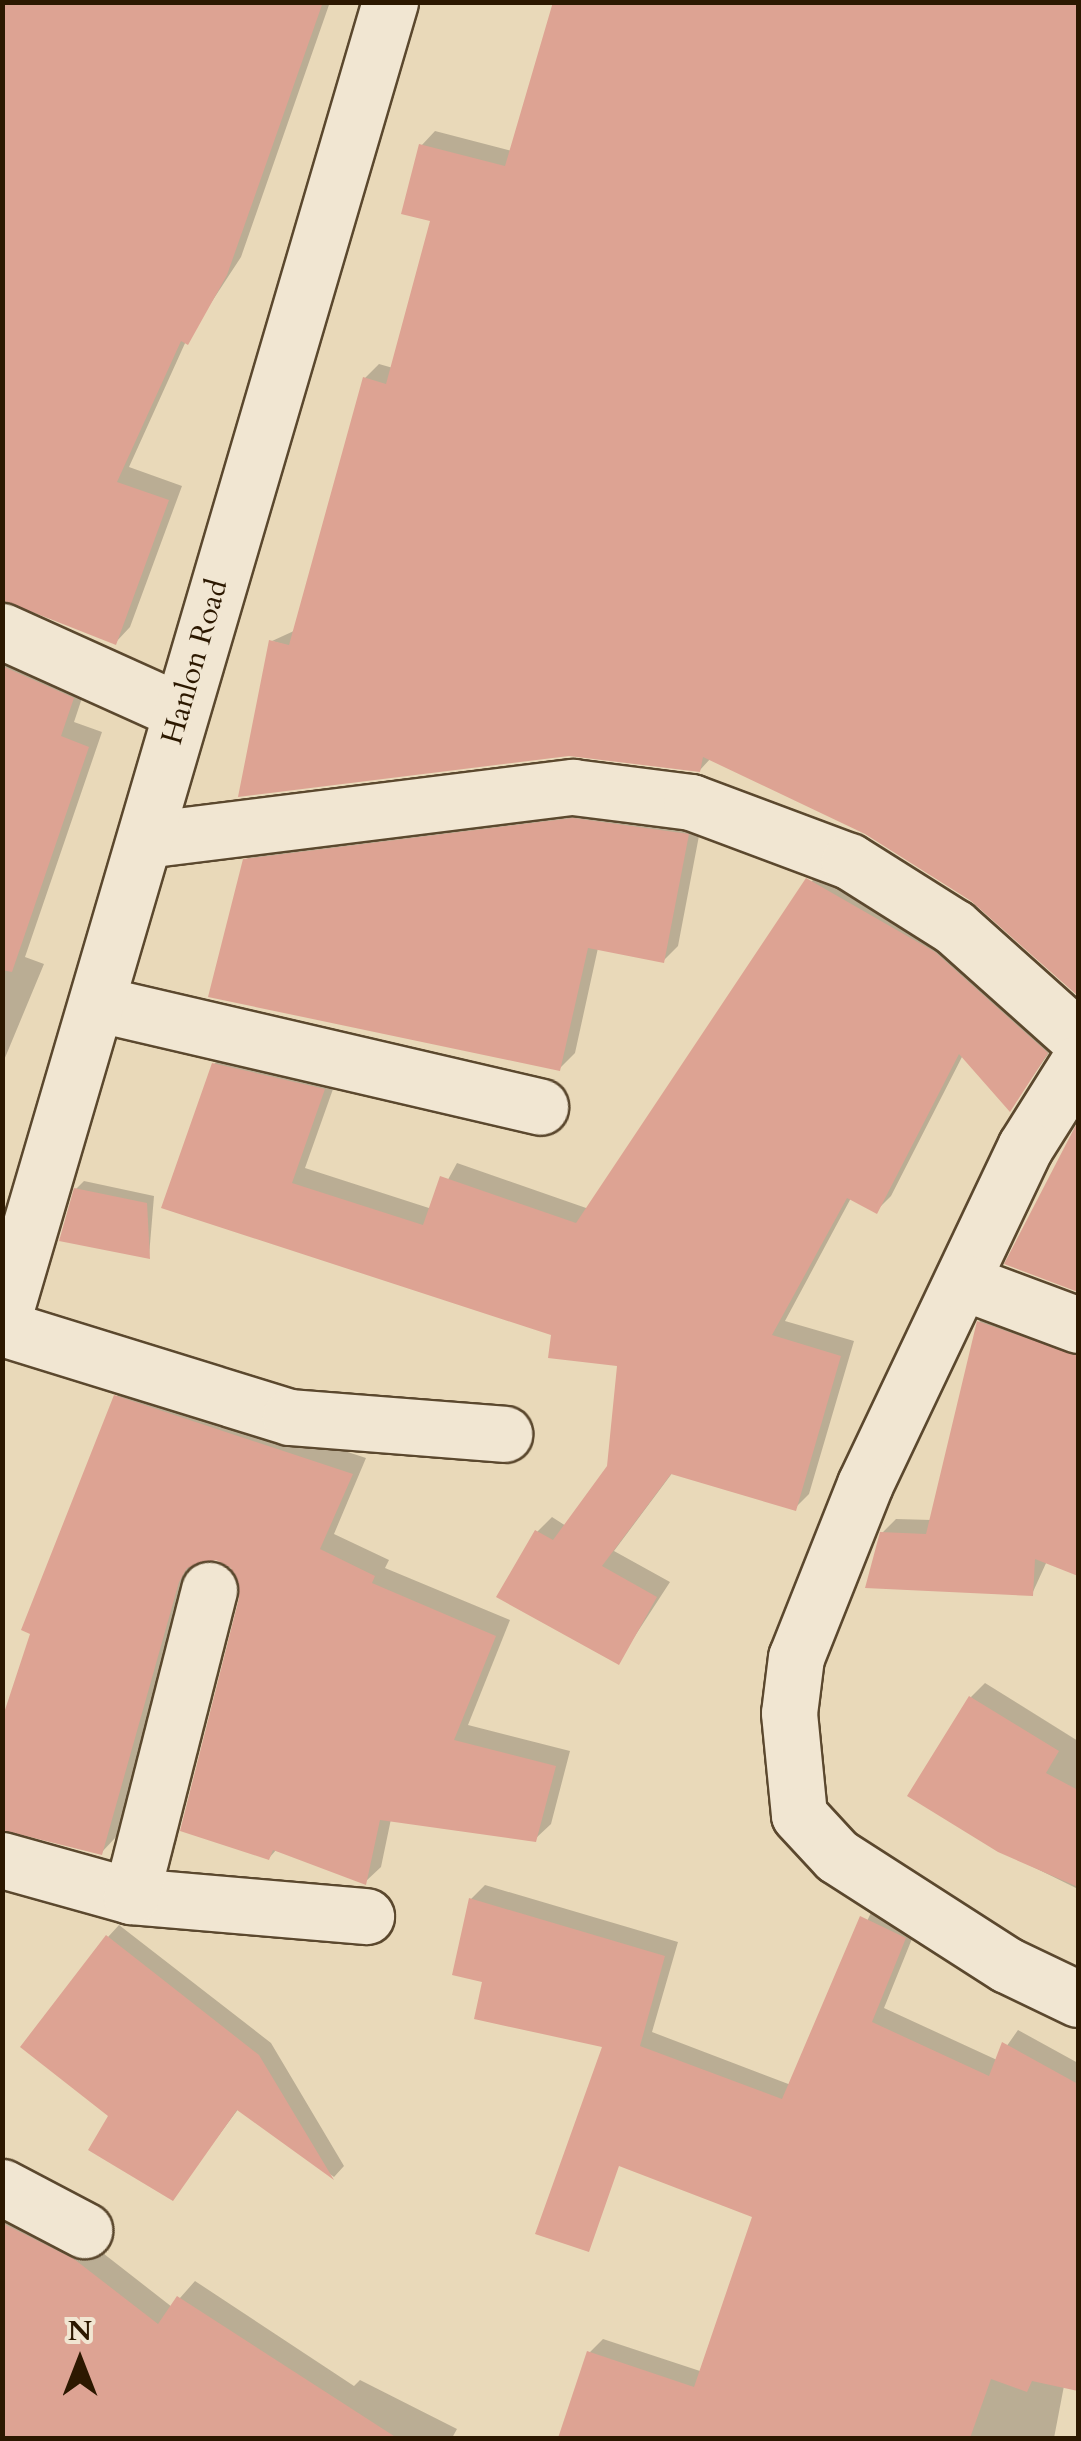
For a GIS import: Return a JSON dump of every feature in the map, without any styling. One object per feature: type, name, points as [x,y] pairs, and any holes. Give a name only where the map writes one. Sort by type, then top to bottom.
[{"type":"street","name":"Hanlon Road","points":[[2,1325],[390,2]]},
{"type":"street","points":[[2,631],[179,712]]},
{"type":"street","points":[[145,840],[573,788],[690,802],[849,861],[954,927],[1078,1038]]},
{"type":"street","points":[[99,1004],[540,1107]]},
{"type":"street","points":[[1078,1063],[1025,1147],[822,1581],[796,1657],[789,1771],[799,1815],[837,1856],[1007,1965],[1078,1999]]},
{"type":"street","points":[[964,1282],[1078,1326]]},
{"type":"street","points":[[2,1325],[290,1417],[504,1434]]},
{"type":"street","points":[[131,1896],[209,1590]]},
{"type":"street","points":[[2,1860],[131,1896],[366,1916]]},
{"type":"street","points":[[2,2187],[84,2230]]},
{"type":"building","points":[[2,2],[323,2],[227,275],[188,345],[181,341],[117,482],[169,500],[116,645],[2,600]]},
{"type":"building","points":[[553,2],[1078,2],[1078,996],[971,901],[865,834],[703,757],[700,772],[569,756],[238,797],[269,640],[289,645],[363,377],[386,384],[430,221],[401,214],[419,144],[505,166]]},
{"type":"building","points":[[2,666],[74,698],[61,736],[89,747],[12,972],[2,970]]},
{"type":"building","points":[[573,818],[689,834],[664,963],[588,948],[560,1071],[208,997],[243,859]]},
{"type":"building","points":[[806,878],[935,952],[1048,1053],[1010,1112],[959,1054],[877,1214],[847,1198],[772,1335],[841,1356],[796,1511],[671,1474],[602,1566],[657,1597],[619,1665],[496,1597],[535,1530],[553,1540],[607,1466],[617,1366],[548,1358],[551,1335],[161,1208],[212,1063],[325,1089],[292,1183],[423,1225],[440,1176],[576,1223]]},
{"type":"building","points":[[1078,1121],[1078,1292],[1004,1264]]},
{"type":"building","points":[[74,1188],[147,1203],[150,1259],[59,1241]]},
{"type":"building","points":[[977,1321],[1078,1356],[1078,1576],[1035,1559],[1033,1596],[865,1588],[880,1532],[926,1534]]},
{"type":"building","points":[[114,1395],[353,1474],[320,1549],[375,1576],[372,1583],[496,1636],[454,1740],[556,1766],[536,1842],[380,1820],[366,1885],[273,1850],[269,1860],[180,1831],[239,1598],[231,1568],[216,1560],[187,1568],[179,1582],[102,1855],[2,1830],[2,1719],[30,1634],[21,1630]]},
{"type":"building","points":[[969,1696],[1059,1751],[1046,1773],[1078,1790],[1078,1887],[998,1852],[907,1796]]},
{"type":"building","points":[[469,1898],[665,1956],[640,2046],[782,2099],[860,1916],[906,1938],[872,2022],[989,2076],[1002,2042],[1078,2084],[1078,2391],[1032,2381],[1027,2392],[991,2379],[970,2438],[558,2438],[587,2351],[694,2387],[752,2217],[619,2166],[589,2252],[535,2234],[602,2047],[474,2019],[482,1982],[452,1975]]},
{"type":"building","points":[[106,1935],[259,2055],[334,2180],[237,2110],[173,2201],[88,2150],[108,2116],[20,2047]]},
{"type":"building","points":[[2,2223],[74,2259],[158,2324],[177,2296],[397,2438],[2,2438]]}]
